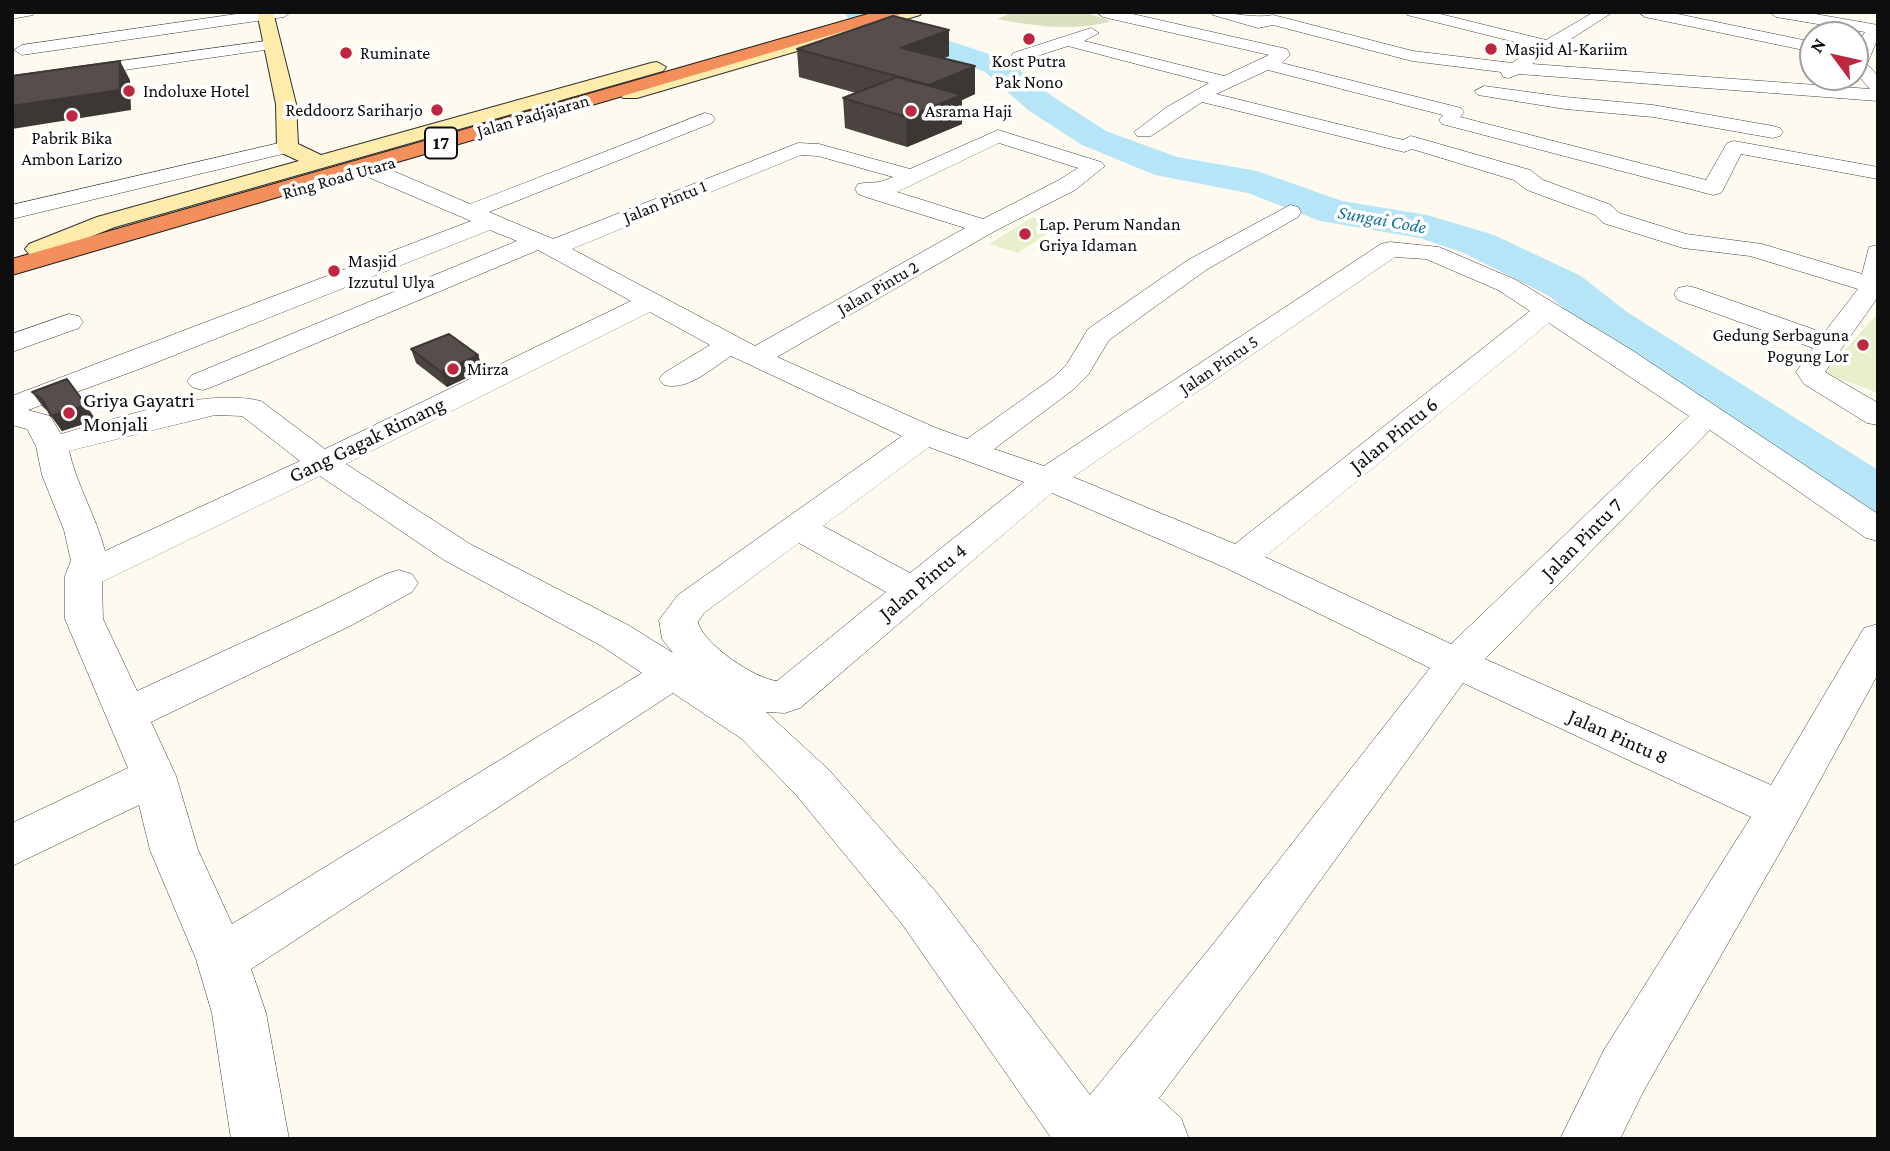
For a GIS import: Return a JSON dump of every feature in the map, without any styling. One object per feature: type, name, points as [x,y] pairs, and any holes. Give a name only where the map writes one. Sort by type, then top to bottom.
[{"type":"highway","name":"Jalan Padjajaran","points":[[12,256],[41,253],[830,30]]},
{"type":"highway","name":"Jalan Padjajaran","points":[[12,267],[41,253]]},
{"type":"street","points":[[12,14],[28,12]]},
{"type":"street","points":[[17,55],[284,12]]},
{"type":"street","name":"Ring Road Utara","points":[[41,253],[106,222],[316,161],[830,30],[858,12]]},
{"type":"street","name":"Ring Road Utara","points":[[41,253],[130,240],[830,30],[886,14],[914,12]]},
{"type":"street","points":[[1102,12],[1285,54],[1451,116],[1713,188]]},
{"type":"street","points":[[1218,12],[1255,22]]},
{"type":"street","points":[[1294,12],[1360,30]]},
{"type":"street","points":[[1412,12],[1548,45]]},
{"type":"street","points":[[1374,162],[1451,116],[1548,45],[1606,12]]},
{"type":"street","points":[[1645,12],[1799,44]]},
{"type":"street","points":[[1776,12],[1878,30]]},
{"type":"street","points":[[265,14],[285,104],[288,147]]},
{"type":"street","points":[[1019,57],[1132,19]]},
{"type":"street","points":[[1212,38],[1255,22],[1275,21],[1412,56],[1471,65]]},
{"type":"street","points":[[1777,40],[1765,65],[1779,90]]},
{"type":"street","points":[[1067,41],[1226,82]]},
{"type":"street","points":[[12,81],[273,44]]},
{"type":"street","points":[[17,55],[121,47]]},
{"type":"street","points":[[1144,132],[1200,96],[1285,54]]},
{"type":"street","points":[[1355,58],[1517,67],[1779,90],[1878,95]]},
{"type":"street","points":[[1484,91],[1565,103],[1626,108],[1789,135]]},
{"type":"street","points":[[1200,96],[1407,144],[1522,175],[1535,185],[1603,210],[1611,218],[1702,226],[1753,249],[1874,287]]},
{"type":"street","points":[[12,406],[132,362],[479,217],[705,118]]},
{"type":"street","points":[[1702,226],[1713,188],[1734,147],[1739,127]]},
{"type":"street","name":"Jalan Pintu 2","points":[[752,351],[1067,185],[1094,166],[998,136],[911,176]]},
{"type":"street","points":[[12,212],[288,147],[316,161]]},
{"type":"street","points":[[1734,147],[1878,173]]},
{"type":"street","name":"Jalan Pintu 1","points":[[202,381],[768,160],[806,148],[911,176]]},
{"type":"street","points":[[768,160],[808,172]]},
{"type":"street","name":"Jalan Pintu 8","points":[[369,169],[551,245],[650,301],[752,351],[925,435],[972,450],[1035,489],[1238,559],[1457,663],[1780,810]]},
{"type":"street","points":[[877,193],[911,176]]},
{"type":"street","points":[[843,182],[985,227]]},
{"type":"street","points":[[972,450],[1064,383],[1078,369],[1098,335],[1197,265],[1290,212]]},
{"type":"street","name":"Jalan Pintu 5","points":[[1035,489],[1390,249],[1430,252],[1507,285],[1548,310]]},
{"type":"street","points":[[1878,252],[1874,287],[1810,372],[1814,378],[1878,416]]},
{"type":"street","points":[[1687,294],[1830,345]]},
{"type":"street","name":"Gang Gagak Rimang","points":[[83,576],[322,463],[650,301]]},
{"type":"street","points":[[1548,310],[1878,530]]},
{"type":"street","name":"Jalan Pintu 6","points":[[1238,559],[1548,310]]},
{"type":"street","points":[[12,344],[69,321]]},
{"type":"street","points":[[674,379],[752,351]]},
{"type":"street","points":[[52,446],[178,413],[215,406],[245,406],[286,432],[322,463],[457,552],[614,635],[757,727],[813,783],[919,908],[1115,1129]]},
{"type":"street","points":[[12,415],[39,424],[52,446],[58,474],[82,530],[89,561],[83,576],[84,619],[154,776],[174,850],[222,959],[239,1013],[260,1139]]},
{"type":"street","name":"Jalan Pintu 7","points":[[1115,1129],[1237,955],[1457,663],[1706,415]]},
{"type":"street","points":[[913,591],[796,527],[925,435]]},
{"type":"street","name":"Jalan Pintu 4","points":[[796,527],[691,604],[678,620],[682,639],[722,673],[757,695],[785,697],[1035,489]]},
{"type":"street","points":[[128,715],[399,583]]},
{"type":"street","points":[[1588,1139],[1624,1070],[1780,810],[1878,638]]},
{"type":"street","points":[[222,959],[673,673]]},
{"type":"street","points":[[12,846],[154,776]]},
{"type":"green space","points":[[1014,12],[1089,14],[1111,21],[1069,27],[1039,26],[997,19]]},
{"type":"green space","name":"Lap. Perum Nandan Griya Idaman","points":[[1033,217],[1061,225],[1018,253],[989,244]]},
{"type":"green space","name":"Gedung Serbaguna Pogung Lor","points":[[1875,316],[1878,317],[1878,393],[1825,373]]},
{"type":"building","points":[[893,16],[949,30],[901,48],[975,66],[929,85],[797,49]]},
{"type":"building","points":[[120,61],[120,90],[12,106],[12,76]]},
{"type":"building","points":[[897,77],[962,95],[906,117],[843,98]]},
{"type":"building","points":[[449,334],[478,355],[441,372],[411,349]]},
{"type":"building","points":[[67,379],[86,405],[51,416],[42,399],[32,392]]},
{"type":"waterway","name":"Sungai Code","points":[[857,12],[907,36],[996,66],[1040,103],[1094,138],[1168,167],[1257,183],[1334,212],[1427,227],[1479,244],[1565,286],[1610,322],[1878,496]]},
{"type":"place","name":"Kost Putra Pak Nono","points":[[1029,39]]},
{"type":"place","name":"Masjid Al-Kariim","points":[[1491,49]]},
{"type":"place","name":"Ruminate","points":[[346,53]]},
{"type":"place","name":"Indoluxe Hotel","points":[[129,91]]},
{"type":"place","name":"Reddoorz Sariharjo","points":[[437,110]]},
{"type":"place","name":"Asrama Haji","points":[[911,111]]},
{"type":"place","name":"Pabrik Bika Ambon Larizo","points":[[72,116]]},
{"type":"place","name":"Lap. Perum Nandan Griya Idaman","points":[[1025,234]]},
{"type":"place","name":"Masjid Izzutul Ulya","points":[[334,271]]},
{"type":"place","name":"Gedung Serbaguna Pogung Lor","points":[[1863,345]]},
{"type":"place","name":"Mirza","points":[[453,369]]},
{"type":"place","name":"Griya Gayatri Monjali","points":[[69,413]]}]
